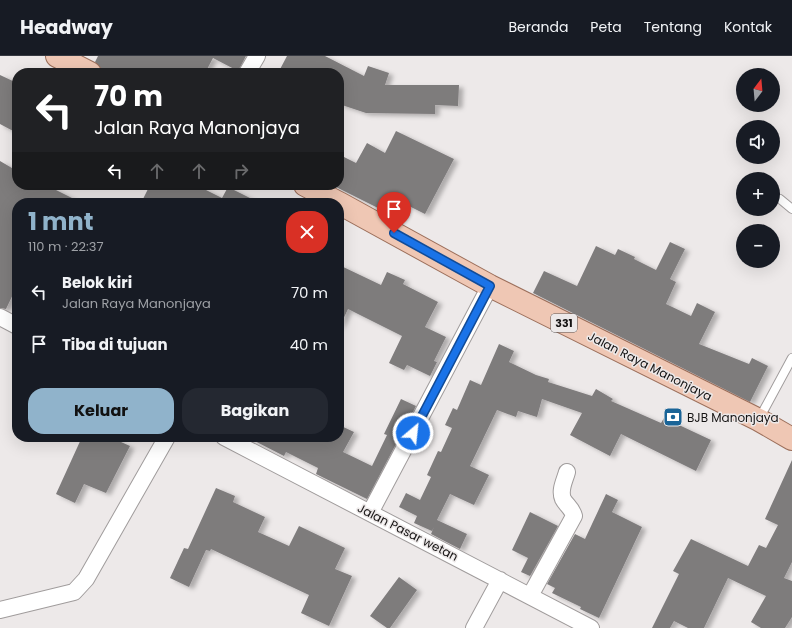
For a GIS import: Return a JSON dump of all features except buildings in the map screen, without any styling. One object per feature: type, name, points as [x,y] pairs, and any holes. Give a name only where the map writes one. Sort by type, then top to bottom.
[{"type":"main road","points":[[57,56],[80,68]]},
{"type":"main road","name":"Jalan Raya Manonjaya","points":[[314,190],[330,198]]},
{"type":"main road","name":"Jalan Raya Manonjaya","points":[[344,206],[490,286],[759,420],[792,439]]},
{"type":"street","points":[[250,68],[256,56]]},
{"type":"street","points":[[370,513],[490,286]]},
{"type":"street","points":[[0,317],[12,323]]},
{"type":"street","points":[[0,610],[74,592],[86,579],[164,442]]},
{"type":"street","name":"Jalan Pasar wetan","points":[[234,442],[591,628]]},
{"type":"street","points":[[530,596],[574,516],[572,508],[563,498],[562,485],[567,472]]},
{"type":"street","points":[[474,628],[500,580]]},
{"type":"lane","points":[[780,199],[792,209]]},
{"type":"lane","points":[[759,420],[792,358]]},
{"type":"place","name":"BJB Manonjaya","points":[[673,417]]},
{"type":"route","points":[[394,233],[490,286],[413,433]]}]
